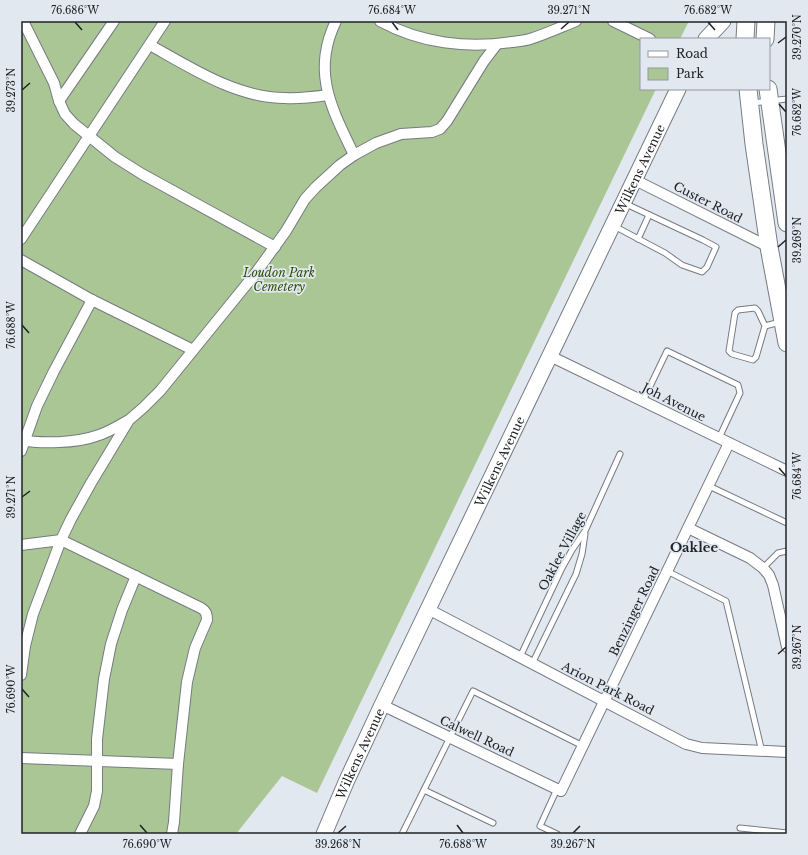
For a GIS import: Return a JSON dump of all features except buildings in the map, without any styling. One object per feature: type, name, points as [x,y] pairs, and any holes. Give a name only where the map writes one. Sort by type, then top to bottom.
[{"type":"main road","points":[[701,38],[708,21]]},
{"type":"main road","points":[[707,38],[723,21]]},
{"type":"main road","points":[[743,38],[746,21]]},
{"type":"main road","points":[[765,38],[766,21]]},
{"type":"main road","name":"Wilkens Avenue","points":[[324,834],[382,705],[678,90]]},
{"type":"main road","points":[[769,95],[787,223]]},
{"type":"main road","points":[[749,96],[754,144],[769,247],[787,343]]},
{"type":"street","points":[[23,21],[54,83],[59,101],[69,119],[114,157],[275,247]]},
{"type":"street","points":[[59,101],[114,21]]},
{"type":"street","points":[[21,239],[165,21]]},
{"type":"street","points":[[336,21],[327,42],[324,58],[328,95],[334,114],[354,155]]},
{"type":"street","points":[[380,21],[411,35],[428,40],[456,44],[497,44],[529,39],[576,21]]},
{"type":"street","points":[[613,21],[648,38]]},
{"type":"street","points":[[23,440],[59,442],[95,437],[129,420],[160,390],[255,274],[275,247],[306,199],[316,187],[340,165],[354,155],[376,143],[401,134],[432,132],[440,129],[447,121],[484,61],[497,44]]},
{"type":"street","points":[[150,45],[202,74],[247,92],[284,98],[304,98],[328,95]]},
{"type":"street","name":"Custer Road","points":[[635,180],[769,247]]},
{"type":"street","points":[[21,260],[92,300],[192,350]]},
{"type":"street","points":[[21,450],[23,440],[37,406],[92,300]]},
{"type":"street","name":"Joh Avenue","points":[[550,356],[787,471]]},
{"type":"street","points":[[21,675],[25,646],[33,614],[61,540],[91,483],[129,420]]},
{"type":"street","name":"Benzinger Road","points":[[559,790],[583,746],[729,444]]},
{"type":"street","points":[[688,528],[750,558],[763,568],[769,575],[773,585],[787,647]]},
{"type":"street","points":[[21,545],[61,540],[205,610],[207,614],[206,620],[191,662],[186,682],[172,834]]},
{"type":"street","points":[[80,834],[94,806],[97,784],[97,739],[109,651],[122,610],[136,576]]},
{"type":"street","name":"Arion Park Road","points":[[428,609],[686,744],[702,748],[787,752]]},
{"type":"street","name":"Calwell Road","points":[[382,705],[559,790]]},
{"type":"street","points":[[21,758],[178,764]]},
{"type":"lane","points":[[749,96],[769,95],[787,99]]},
{"type":"lane","points":[[613,226],[665,253],[682,265],[702,272],[707,267],[716,247],[624,203]]},
{"type":"lane","points":[[638,239],[649,215]]},
{"type":"lane","points":[[755,308],[765,326],[756,357],[753,360],[732,354],[729,351],[734,313],[738,310],[755,308]]},
{"type":"lane","points":[[765,326],[782,321]]},
{"type":"lane","points":[[643,401],[667,351],[738,385],[740,393],[719,438]]},
{"type":"lane","name":"Oaklee Village","points":[[520,657],[562,568],[585,531],[620,454]]},
{"type":"lane","points":[[709,486],[787,524]]},
{"type":"lane","points":[[532,664],[576,574],[582,554],[585,531]]},
{"type":"lane","points":[[763,568],[778,553],[787,551]]},
{"type":"lane","points":[[667,571],[726,601],[762,752]]},
{"type":"lane","points":[[402,834],[473,692],[583,746]]},
{"type":"lane","points":[[424,790],[493,823]]},
{"type":"lane","points":[[557,834],[540,826],[559,790]]},
{"type":"lane","points":[[740,828],[787,833]]},
{"type":"green space","name":"Loudon Park Cemetery","points":[[21,21],[689,21],[680,38],[640,38],[640,90],[656,90],[317,793],[282,776],[236,834],[21,834]]},
{"type":"district","name":"Oaklee","points":[[694,547]]}]
